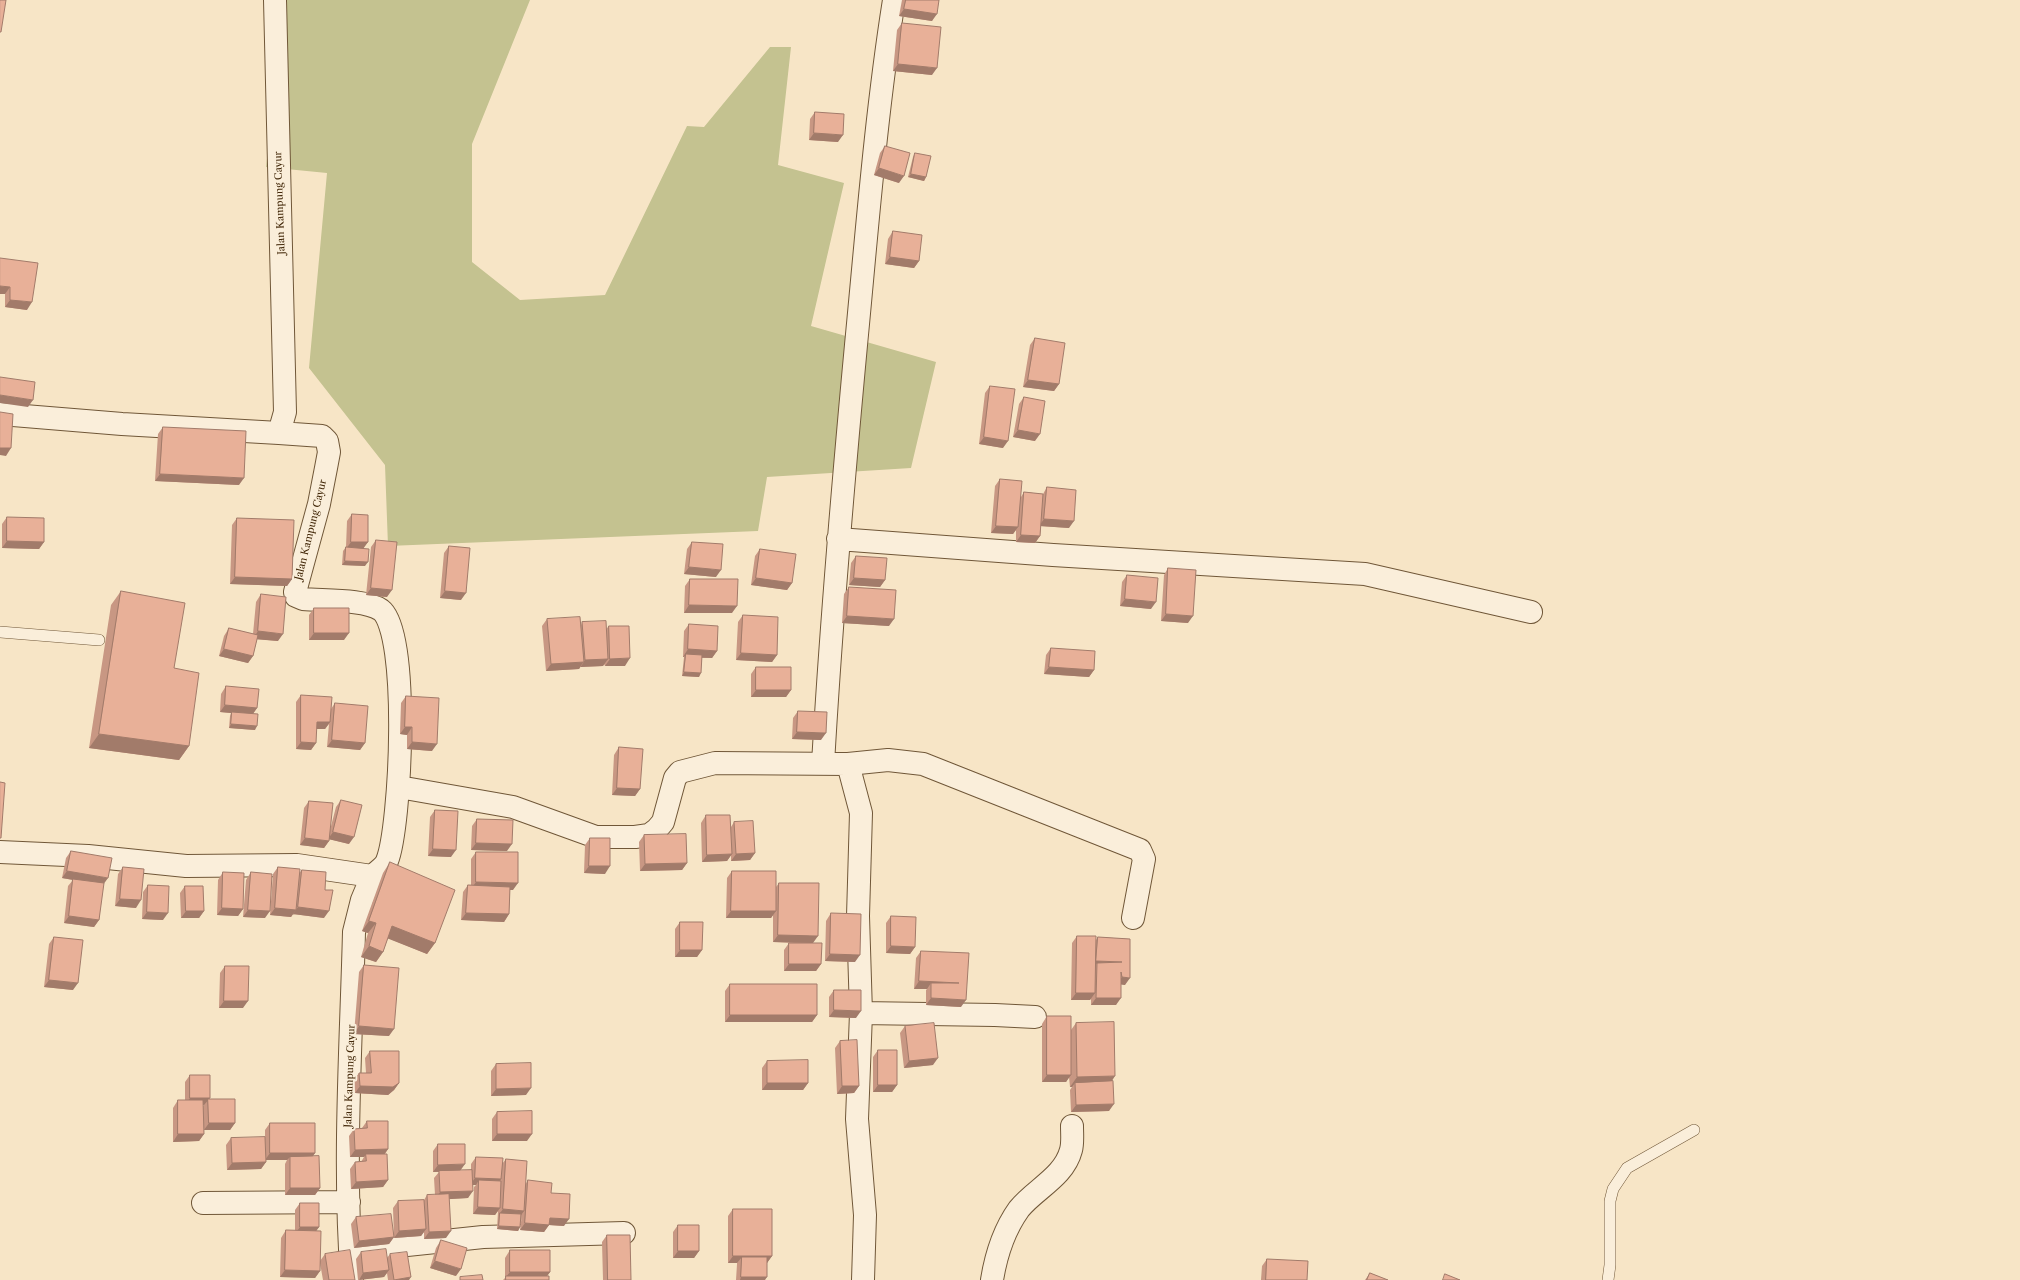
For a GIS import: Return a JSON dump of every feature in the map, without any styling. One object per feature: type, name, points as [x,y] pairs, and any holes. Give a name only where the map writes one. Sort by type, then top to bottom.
[{"type":"street","name":"Jalan Kampung Cayur","points":[[275,0],[285,412],[279,432],[322,436],[327,441],[329,452],[319,504],[295,592],[296,596],[303,599],[364,604],[381,610],[391,623],[397,651],[399,689],[398,787],[387,863],[372,876],[362,900],[354,932],[348,1136],[350,1252],[352,1280]]},
{"type":"street","points":[[823,764],[829,648],[870,190],[894,0]]},
{"type":"street","points":[[0,414],[122,424],[279,432]]},
{"type":"street","points":[[838,539],[1053,555],[1365,574],[1531,612]]},
{"type":"street","points":[[398,787],[513,807],[596,837],[635,837],[649,835],[657,829],[662,822],[673,783],[680,772],[715,763],[848,764],[888,760],[923,764],[1140,850],[1144,859],[1133,918]]},
{"type":"street","points":[[848,764],[861,813],[858,916],[861,1013],[857,1119],[865,1215],[863,1280]]},
{"type":"street","points":[[0,852],[88,856],[186,866],[297,865],[372,876]]},
{"type":"street","points":[[861,1013],[1035,1017]]},
{"type":"street","points":[[992,1280],[1005,1233],[1020,1209],[1037,1190],[1057,1175],[1066,1162],[1071,1150],[1072,1126]]},
{"type":"street","points":[[203,1203],[349,1202]]},
{"type":"street","points":[[350,1252],[483,1237],[624,1233]]},
{"type":"lane","points":[[0,632],[99,640]]},
{"type":"lane","points":[[1608,1280],[1610,1265],[1610,1201],[1613,1189],[1627,1168],[1694,1130]]},
{"type":"shaded area","points":[[281,0],[530,0],[472,144],[472,262],[520,300],[605,295],[687,126],[704,127],[770,47],[791,47],[778,165],[844,183],[811,326],[936,362],[911,468],[767,477],[758,531],[388,546],[385,465],[309,368],[327,173],[266,167],[282,30]]},
{"type":"building","points":[[0,0],[6,0],[1,32],[0,32]]},
{"type":"building","points":[[906,0],[939,0],[937,14],[904,9]]},
{"type":"building","points":[[902,23],[941,27],[937,68],[898,64]]},
{"type":"building","points":[[815,112],[844,114],[843,135],[814,133]]},
{"type":"building","points":[[885,146],[910,153],[904,176],[879,168]]},
{"type":"building","points":[[915,153],[931,156],[926,177],[911,174]]},
{"type":"building","points":[[893,231],[922,235],[919,261],[890,257]]},
{"type":"building","points":[[0,258],[38,263],[32,302],[10,300],[10,287],[0,286]]},
{"type":"building","points":[[1035,338],[1065,343],[1059,384],[1028,380]]},
{"type":"building","points":[[0,377],[35,382],[33,400],[0,395]]},
{"type":"building","points":[[990,386],[1015,389],[1008,441],[984,437]]},
{"type":"building","points":[[1024,397],[1045,401],[1040,434],[1018,430]]},
{"type":"building","points":[[0,412],[13,414],[11,448],[0,448]]},
{"type":"building","points":[[163,427],[246,431],[244,478],[160,474]]},
{"type":"building","points":[[1000,479],[1022,481],[1018,527],[996,526]]},
{"type":"building","points":[[1047,487],[1076,490],[1074,521],[1044,519]]},
{"type":"building","points":[[1024,492],[1043,494],[1040,536],[1021,535]]},
{"type":"building","points":[[352,514],[368,515],[368,542],[351,542]]},
{"type":"building","points":[[7,517],[44,518],[44,542],[7,541]]},
{"type":"building","points":[[237,518],[294,520],[292,579],[235,577]]},
{"type":"building","points":[[376,540],[397,542],[392,590],[371,588]]},
{"type":"building","points":[[692,542],[723,544],[721,570],[689,567]]},
{"type":"building","points":[[449,546],[470,548],[466,593],[445,591]]},
{"type":"building","points":[[346,547],[369,549],[368,562],[345,561]]},
{"type":"building","points":[[760,549],[796,554],[792,583],[756,578]]},
{"type":"building","points":[[856,556],[887,558],[885,580],[854,578]]},
{"type":"building","points":[[1168,568],[1196,570],[1193,616],[1166,614]]},
{"type":"building","points":[[1127,575],[1158,578],[1156,602],[1125,599]]},
{"type":"building","points":[[690,579],[738,579],[737,606],[689,605]]},
{"type":"building","points":[[849,587],[896,590],[894,619],[847,616]]},
{"type":"building","points":[[121,591],[185,603],[174,668],[199,673],[189,746],[99,734]]},
{"type":"building","points":[[261,594],[286,597],[283,634],[258,631]]},
{"type":"building","points":[[314,608],[349,608],[349,633],[314,633]]},
{"type":"building","points":[[743,615],[778,617],[777,655],[741,653]]},
{"type":"building","points":[[580,617],[584,662],[551,664],[547,619]]},
{"type":"building","points":[[606,621],[608,659],[585,660],[582,622]]},
{"type":"building","points":[[689,624],[718,626],[717,651],[688,649]]},
{"type":"building","points":[[609,626],[629,626],[630,658],[610,659]]},
{"type":"building","points":[[229,628],[258,635],[253,656],[224,649]]},
{"type":"building","points":[[1051,648],[1095,651],[1094,670],[1049,667]]},
{"type":"building","points":[[686,654],[702,655],[701,673],[684,672]]},
{"type":"building","points":[[756,667],[791,667],[791,690],[756,690]]},
{"type":"building","points":[[226,686],[259,689],[257,708],[225,705]]},
{"type":"building","points":[[301,695],[332,697],[330,722],[317,722],[316,743],[301,742]]},
{"type":"building","points":[[406,696],[439,698],[437,744],[412,742],[412,727],[405,727]]},
{"type":"building","points":[[335,703],[368,706],[365,743],[332,740]]},
{"type":"building","points":[[798,711],[827,712],[826,733],[797,732]]},
{"type":"building","points":[[232,712],[258,714],[257,726],[231,724]]},
{"type":"building","points":[[619,747],[643,749],[640,789],[617,788]]},
{"type":"building","points":[[0,782],[5,783],[1,838],[0,838]]},
{"type":"building","points":[[341,800],[362,805],[354,837],[333,832]]},
{"type":"building","points":[[309,801],[333,803],[329,841],[305,838]]},
{"type":"building","points":[[435,810],[458,811],[456,850],[433,849]]},
{"type":"building","points":[[706,815],[730,815],[732,854],[707,855]]},
{"type":"building","points":[[477,819],[513,820],[512,844],[476,843]]},
{"type":"building","points":[[753,821],[755,853],[736,854],[734,822]]},
{"type":"building","points":[[686,834],[687,863],[645,864],[644,835]]},
{"type":"building","points":[[590,838],[610,838],[610,866],[589,866]]},
{"type":"building","points":[[71,851],[112,858],[108,878],[67,871]]},
{"type":"building","points":[[476,852],[518,852],[518,883],[476,882]]},
{"type":"building","points":[[390,862],[455,890],[435,943],[392,926],[383,952],[369,946],[376,923],[369,921]]},
{"type":"building","points":[[123,867],[144,869],[141,900],[120,899]]},
{"type":"building","points":[[278,867],[300,869],[296,910],[275,908]]},
{"type":"building","points":[[302,870],[326,872],[325,890],[333,890],[329,911],[298,907]]},
{"type":"building","points":[[732,871],[776,871],[776,911],[731,911]]},
{"type":"building","points":[[223,872],[244,873],[243,909],[222,908]]},
{"type":"building","points":[[251,872],[272,874],[270,911],[248,910]]},
{"type":"building","points":[[73,879],[104,883],[99,920],[69,916]]},
{"type":"building","points":[[779,883],[819,883],[818,936],[778,935]]},
{"type":"building","points":[[148,885],[169,886],[168,913],[147,912]]},
{"type":"building","points":[[468,885],[510,887],[509,914],[466,913]]},
{"type":"building","points":[[185,886],[203,886],[204,911],[186,911]]},
{"type":"building","points":[[831,913],[861,914],[860,955],[830,954]]},
{"type":"building","points":[[891,916],[916,917],[915,947],[891,946]]},
{"type":"building","points":[[680,922],[703,922],[702,950],[680,950]]},
{"type":"building","points":[[1077,936],[1096,936],[1095,993],[1076,993]]},
{"type":"building","points":[[54,937],[83,940],[78,983],[49,980]]},
{"type":"building","points":[[1098,937],[1130,939],[1130,978],[1122,977],[1121,972],[1121,998],[1096,998],[1097,963],[1122,962],[1096,961]]},
{"type":"building","points":[[789,943],[822,943],[821,964],[789,964]]},
{"type":"building","points":[[921,951],[969,953],[966,1000],[931,998],[931,983],[959,983],[919,981]]},
{"type":"building","points":[[364,965],[399,968],[394,1029],[359,1026]]},
{"type":"building","points":[[225,966],[249,966],[248,1001],[224,1001]]},
{"type":"building","points":[[730,984],[817,984],[817,1015],[730,1015]]},
{"type":"building","points":[[834,990],[861,990],[861,1011],[834,1010]]},
{"type":"building","points":[[1047,1016],[1071,1016],[1071,1075],[1047,1075]]},
{"type":"building","points":[[1114,1022],[1115,1076],[1077,1077],[1076,1023]]},
{"type":"building","points":[[934,1023],[938,1058],[909,1061],[905,1026]]},
{"type":"building","points":[[857,1040],[859,1086],[842,1086],[840,1041]]},
{"type":"building","points":[[878,1050],[897,1050],[897,1085],[878,1085]]},
{"type":"building","points":[[370,1051],[399,1051],[399,1083],[393,1087],[360,1086],[359,1073],[371,1073]]},
{"type":"building","points":[[808,1060],[808,1083],[767,1083],[767,1061]]},
{"type":"building","points":[[531,1063],[531,1088],[496,1089],[496,1064]]},
{"type":"building","points":[[190,1075],[210,1075],[210,1098],[190,1098]]},
{"type":"building","points":[[1113,1081],[1114,1104],[1076,1105],[1075,1083]]},
{"type":"building","points":[[208,1099],[235,1099],[235,1123],[209,1123]]},
{"type":"building","points":[[178,1100],[203,1100],[204,1134],[178,1134]]},
{"type":"building","points":[[532,1111],[532,1134],[497,1134],[497,1112]]},
{"type":"building","points":[[367,1121],[388,1121],[388,1149],[355,1150],[354,1129],[367,1128]]},
{"type":"building","points":[[270,1123],[315,1123],[315,1153],[270,1153]]},
{"type":"building","points":[[265,1137],[266,1162],[232,1163],[231,1138]]},
{"type":"building","points":[[438,1144],[465,1144],[465,1164],[438,1165]]},
{"type":"building","points":[[366,1154],[387,1154],[388,1180],[356,1182],[355,1162],[366,1161]]},
{"type":"building","points":[[319,1156],[320,1188],[290,1188],[290,1157]]},
{"type":"building","points":[[476,1157],[503,1158],[501,1179],[475,1178]]},
{"type":"building","points":[[506,1159],[527,1161],[524,1211],[503,1209]]},
{"type":"building","points":[[472,1170],[473,1191],[440,1192],[439,1171]]},
{"type":"building","points":[[479,1180],[501,1181],[500,1208],[478,1207]]},
{"type":"building","points":[[528,1180],[552,1183],[551,1193],[570,1194],[569,1219],[550,1218],[549,1225],[525,1223]]},
{"type":"building","points":[[449,1194],[451,1231],[429,1232],[427,1195]]},
{"type":"building","points":[[424,1200],[426,1229],[399,1231],[398,1201]]},
{"type":"building","points":[[300,1203],[319,1203],[319,1227],[300,1227]]},
{"type":"building","points":[[733,1209],[772,1209],[772,1256],[733,1256]]},
{"type":"building","points":[[500,1213],[521,1214],[520,1227],[499,1226]]},
{"type":"building","points":[[391,1214],[394,1237],[359,1241],[356,1217]]},
{"type":"building","points":[[678,1225],[699,1225],[699,1251],[678,1251]]},
{"type":"building","points":[[286,1230],[321,1231],[320,1271],[285,1270]]},
{"type":"building","points":[[607,1235],[630,1235],[631,1280],[608,1280]]},
{"type":"building","points":[[441,1240],[467,1248],[461,1269],[435,1261]]},
{"type":"building","points":[[386,1249],[389,1270],[363,1273],[361,1252]]},
{"type":"building","points":[[350,1250],[355,1280],[329,1280],[325,1254]]},
{"type":"building","points":[[510,1250],[550,1250],[550,1272],[510,1272]]},
{"type":"building","points":[[407,1252],[411,1277],[394,1280],[390,1254]]},
{"type":"building","points":[[742,1257],[767,1257],[767,1277],[741,1277]]},
{"type":"building","points":[[1267,1259],[1308,1261],[1307,1280],[1266,1280]]},
{"type":"building","points":[[1370,1273],[1388,1280],[1367,1280]]},
{"type":"building","points":[[1445,1274],[1460,1280],[1443,1280]]},
{"type":"building","points":[[482,1275],[483,1280],[460,1280],[460,1277]]},
{"type":"building","points":[[506,1276],[549,1276],[549,1280],[506,1280]]}]
